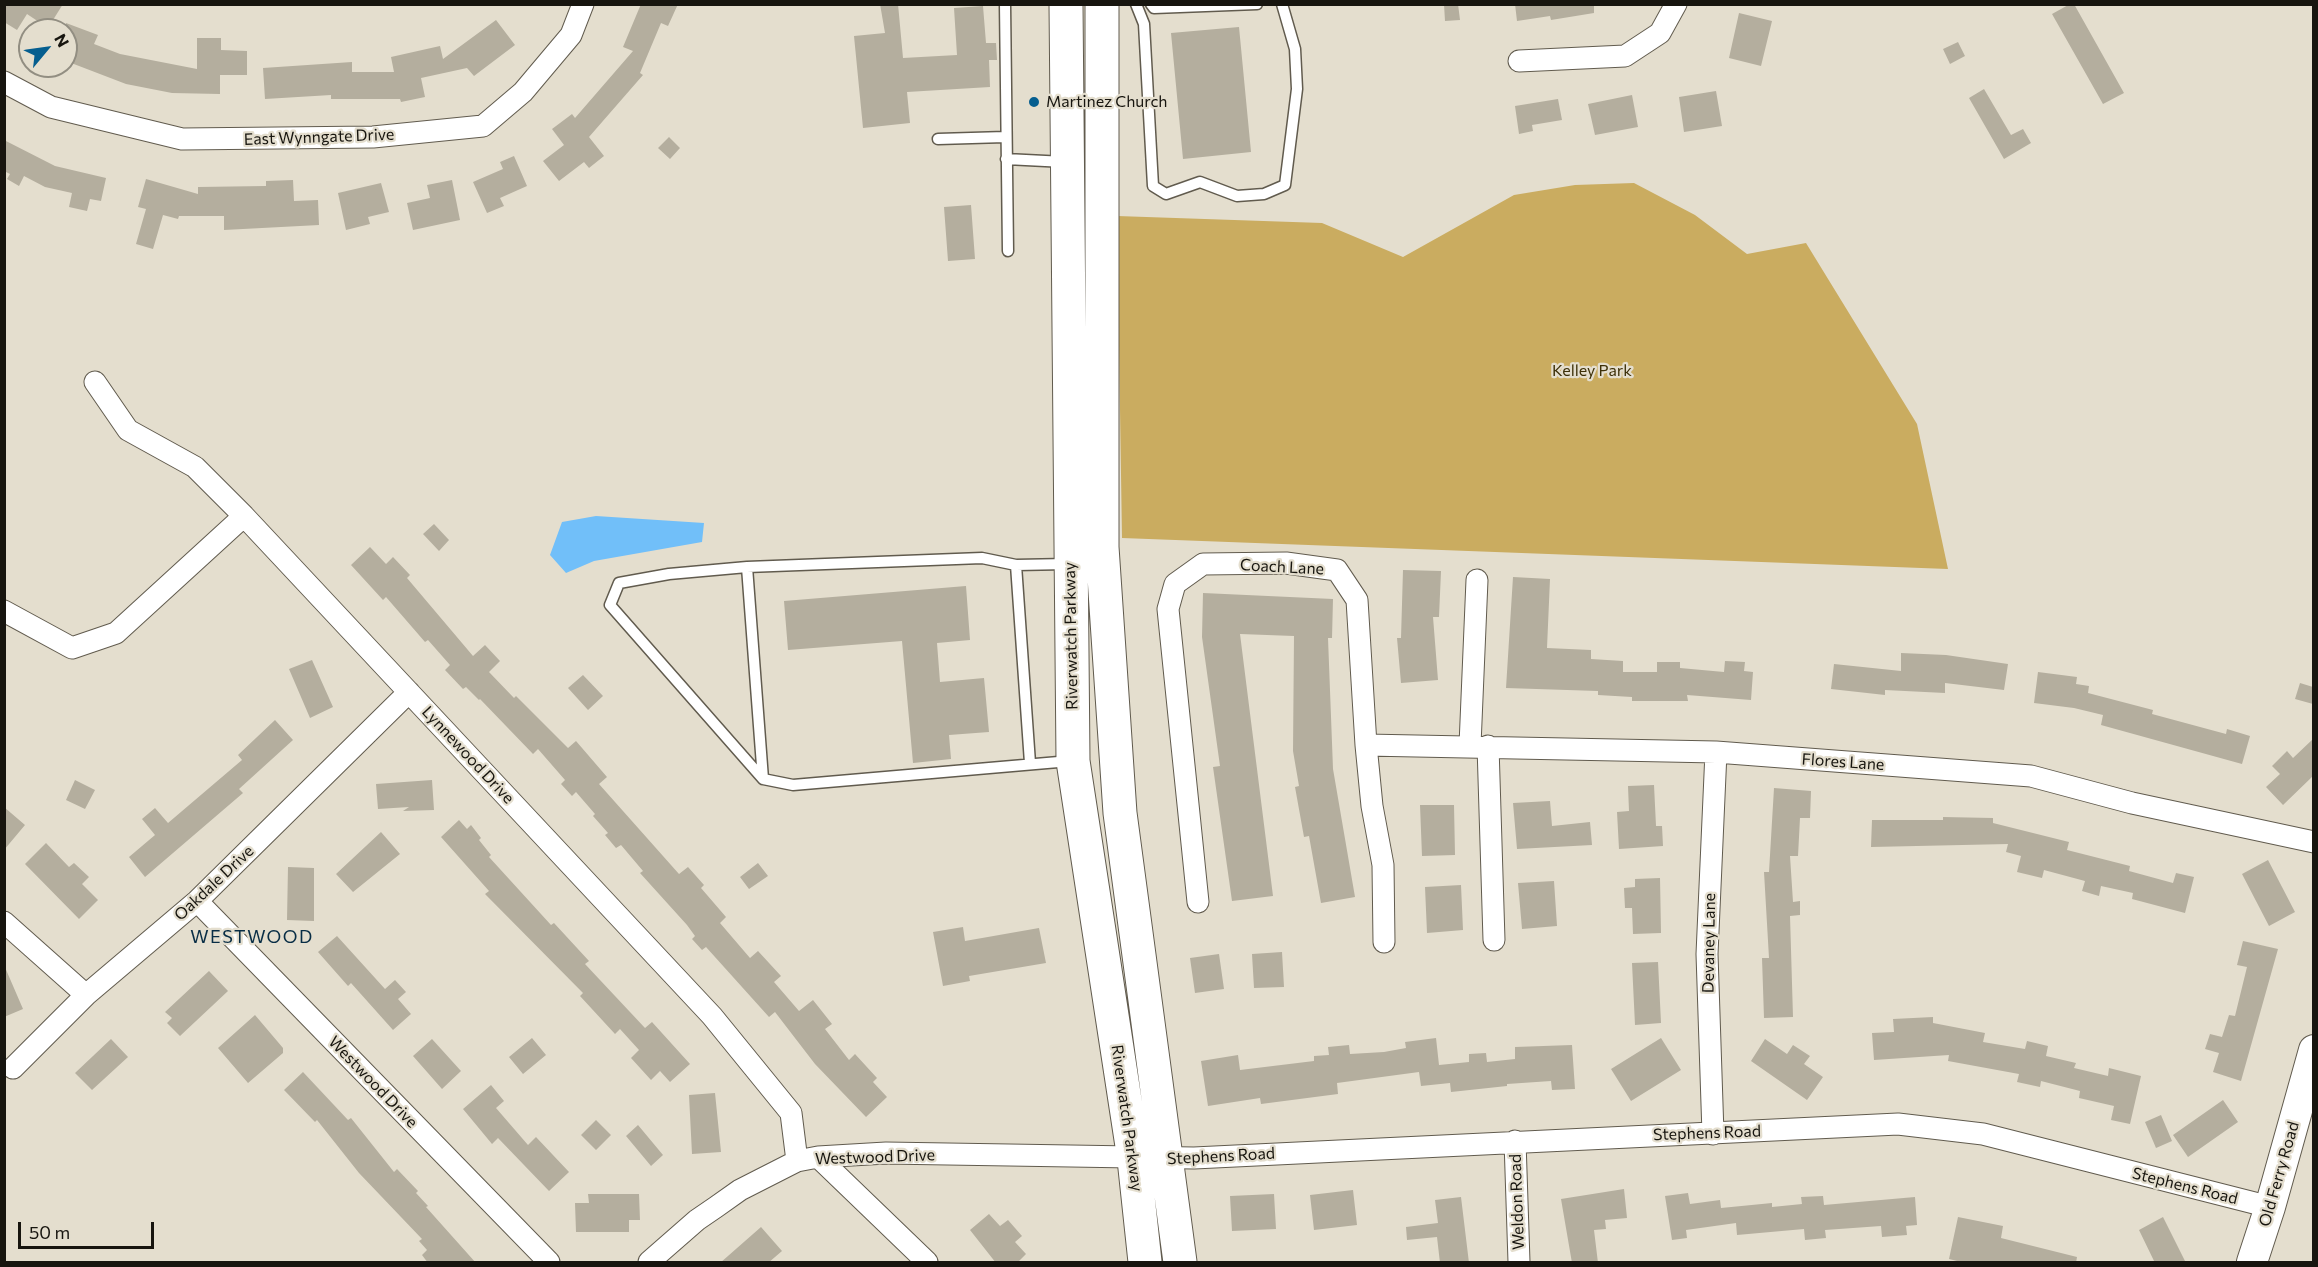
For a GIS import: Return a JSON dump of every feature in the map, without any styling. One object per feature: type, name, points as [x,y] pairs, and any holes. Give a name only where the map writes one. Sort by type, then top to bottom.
[{"type":"main road","name":"Riverwatch Parkway","points":[[1066,4],[1069,564],[1073,761],[1134,1159],[1145,1263]]},
{"type":"main road","name":"Riverwatch Parkway","points":[[1102,4],[1102,547],[1120,813],[1179,1263]]},
{"type":"street","name":"East Wynngate Drive","points":[[4,82],[51,107],[182,139],[373,138],[483,126],[523,92],[571,35],[583,4]]},
{"type":"street","points":[[1519,61],[1625,56],[1660,33],[1676,4]]},
{"type":"street","name":"Lynnewood Drive","points":[[95,382],[128,430],[195,467],[244,516],[712,1016],[791,1113],[797,1161]]},
{"type":"street","points":[[4,611],[72,648],[116,633],[244,516]]},
{"type":"street","name":"Coach Lane","points":[[1198,902],[1168,609],[1175,584],[1203,564],[1286,563],[1337,570],[1357,600],[1365,745],[1372,806],[1383,865],[1384,942]]},
{"type":"street","points":[[1478,580],[1479,746],[1494,940]]},
{"type":"street","name":"Oakdale Drive","points":[[14,1068],[87,995],[197,901],[409,692]]},
{"type":"street","name":"Flores Lane","points":[[1365,745],[1716,752],[2031,776],[2132,803],[2313,842]]},
{"type":"street","name":"Devaney Lane","points":[[1713,1134],[1707,954],[1716,752]]},
{"type":"street","name":"Westwood Drive","points":[[197,901],[549,1263]]},
{"type":"street","points":[[4,922],[87,995]]},
{"type":"street","name":"Old Ferry Road","points":[[2252,1263],[2270,1207],[2313,1050]]},
{"type":"street","name":"Stephens Road","points":[[1134,1159],[1898,1124],[1983,1134],[2270,1207]]},
{"type":"street","name":"Weldon Road","points":[[1515,1141],[1520,1263]]},
{"type":"street","name":"Westwood Drive","points":[[653,1261],[697,1220],[740,1190],[797,1161],[818,1157],[886,1153],[1134,1159]]},
{"type":"street","points":[[818,1157],[927,1263]]},
{"type":"lane","points":[[1005,4],[1008,251]]},
{"type":"lane","points":[[1136,4],[1143,24],[1153,186],[1166,194],[1200,182],[1237,196],[1264,194],[1285,185],[1297,89],[1295,49],[1282,4]]},
{"type":"lane","points":[[1151,4],[1154,8],[1257,4]]},
{"type":"lane","points":[[938,139],[1005,137]]},
{"type":"lane","points":[[1006,159],[1066,162]]},
{"type":"lane","points":[[1069,564],[1016,565],[982,558],[747,567],[669,573],[619,583],[610,605],[764,778],[793,785],[1073,761]]},
{"type":"lane","points":[[1016,565],[1030,763]]},
{"type":"lane","points":[[747,567],[764,778]]},
{"type":"green space","name":"Kelley Park","points":[[1634,183],[1695,215],[1747,254],[1806,243],[1917,424],[1948,569],[1122,538],[1117,216],[1322,223],[1403,257],[1514,195],[1575,185]]},
{"type":"water","points":[[596,516],[704,523],[702,542],[594,561],[566,573],[550,555],[562,522]]},
{"type":"building","points":[[4,4],[63,4],[54,18],[33,18],[27,14],[24,18],[18,18],[17,30],[4,22]]},
{"type":"building","points":[[641,4],[678,4],[668,26],[661,23],[640,73],[643,75],[589,137],[604,156],[589,168],[584,162],[559,181],[543,161],[564,145],[552,129],[572,114],[575,118],[633,51],[623,47]]},
{"type":"building","points":[[880,4],[898,4],[903,58],[957,55],[954,8],[983,6],[986,43],[996,43],[997,60],[989,60],[990,87],[907,92],[910,123],[863,128],[854,36],[885,33]]},
{"type":"building","points":[[1444,4],[1458,4],[1460,20],[1445,21]]},
{"type":"building","points":[[1515,4],[1594,4],[1594,13],[1551,20],[1550,16],[1517,21]]},
{"type":"building","points":[[2074,4],[2124,93],[2103,104],[2052,14]]},
{"type":"building","points":[[1739,13],[1772,21],[1761,66],[1729,58]]},
{"type":"building","points":[[496,20],[515,45],[474,76],[467,68],[421,78],[425,97],[401,102],[400,99],[331,99],[331,95],[265,99],[263,68],[352,62],[352,72],[394,72],[391,57],[440,46],[443,59]]},
{"type":"building","points":[[1239,27],[1251,152],[1183,159],[1171,33]]},
{"type":"building","points":[[78,28],[98,35],[94,44],[120,54],[197,69],[197,38],[221,38],[221,50],[247,51],[247,75],[220,75],[220,94],[172,93],[126,84],[78,66]]},
{"type":"building","points":[[1958,42],[1965,56],[1950,64],[1943,49]]},
{"type":"building","points":[[1984,89],[2011,135],[2023,129],[2031,143],[2004,159],[1969,98]]},
{"type":"building","points":[[1716,91],[1722,126],[1684,132],[1679,97]]},
{"type":"building","points":[[1632,95],[1638,127],[1595,135],[1588,104]]},
{"type":"building","points":[[1558,99],[1562,120],[1532,125],[1533,131],[1519,134],[1515,106]]},
{"type":"building","points":[[669,137],[680,148],[670,159],[658,148]]},
{"type":"building","points":[[4,140],[55,166],[106,178],[101,201],[90,199],[87,211],[69,207],[72,193],[45,187],[24,176],[19,186],[7,179],[10,174],[4,171]]},
{"type":"building","points":[[514,156],[527,186],[500,198],[504,206],[487,213],[473,182],[503,169],[500,162]]},
{"type":"building","points":[[146,179],[198,194],[198,187],[266,186],[266,181],[293,180],[294,201],[318,200],[319,225],[224,230],[224,216],[179,216],[178,219],[163,215],[153,249],[136,244],[146,209],[138,207]]},
{"type":"building","points":[[452,180],[460,220],[413,230],[407,203],[430,198],[427,185]]},
{"type":"building","points":[[381,183],[389,212],[368,217],[370,224],[346,230],[338,193]]},
{"type":"building","points":[[971,205],[975,259],[948,261],[944,207]]},
{"type":"building","points":[[434,524],[449,540],[439,551],[423,534]]},
{"type":"building","points":[[370,547],[386,564],[393,557],[410,575],[407,578],[473,656],[485,645],[500,661],[489,672],[514,698],[516,696],[568,748],[576,741],[607,777],[599,784],[679,874],[688,867],[704,885],[701,888],[726,917],[720,923],[750,958],[758,951],[781,976],[774,982],[799,1011],[813,1000],[832,1024],[825,1029],[849,1060],[855,1054],[877,1078],[873,1082],[887,1097],[866,1117],[815,1064],[775,1012],[769,1017],[706,947],[702,950],[692,939],[695,936],[687,925],[640,873],[643,871],[621,845],[616,848],[605,835],[608,833],[576,792],[572,796],[561,784],[565,780],[538,749],[533,754],[480,699],[466,687],[463,689],[445,670],[450,665],[428,640],[425,642],[386,597],[383,600],[351,565]]},
{"type":"building","points":[[1403,570],[1441,571],[1439,617],[1433,617],[1438,680],[1401,683],[1397,638],[1401,638]]},
{"type":"building","points":[[1513,577],[1550,579],[1547,648],[1591,650],[1591,659],[1623,661],[1623,672],[1657,672],[1657,662],[1680,662],[1680,668],[1724,672],[1725,661],[1745,662],[1744,671],[1753,672],[1751,700],[1687,695],[1688,701],[1632,701],[1632,697],[1598,695],[1598,691],[1506,688]]},
{"type":"building","points":[[966,586],[970,640],[937,643],[940,682],[984,678],[989,732],[949,735],[951,759],[913,763],[902,641],[788,650],[784,601]]},
{"type":"building","points":[[1203,593],[1333,599],[1332,638],[1328,638],[1333,769],[1355,897],[1321,903],[1309,836],[1304,837],[1295,787],[1299,786],[1293,751],[1294,636],[1240,634],[1273,896],[1232,901],[1213,767],[1220,766],[1202,637]]},
{"type":"building","points":[[1901,653],[1946,655],[2008,664],[2004,690],[1945,683],[1945,693],[1885,690],[1885,695],[1831,689],[1834,664],[1901,671]]},
{"type":"building","points":[[312,660],[333,707],[310,718],[289,669]]},
{"type":"building","points":[[2038,672],[2077,677],[2076,684],[2089,686],[2088,693],[2153,710],[2152,714],[2226,734],[2227,729],[2250,736],[2242,764],[2101,725],[2103,715],[2074,708],[2034,703]]},
{"type":"building","points":[[583,675],[603,696],[588,710],[568,688]]},
{"type":"building","points":[[2300,683],[2313,687],[2313,704],[2295,699]]},
{"type":"building","points":[[275,720],[293,740],[239,789],[243,793],[145,877],[129,857],[155,835],[142,819],[155,808],[168,823],[242,760],[238,755]]},
{"type":"building","points":[[2313,739],[2313,776],[2283,805],[2266,787],[2280,774],[2272,766],[2287,751],[2293,758]]},
{"type":"building","points":[[75,780],[95,790],[85,809],[66,800]]},
{"type":"building","points":[[432,780],[434,810],[403,811],[409,807],[378,809],[376,784]]},
{"type":"building","points":[[1654,785],[1656,826],[1662,826],[1663,846],[1619,849],[1617,812],[1629,811],[1628,786]]},
{"type":"building","points":[[1774,788],[1811,791],[1810,818],[1800,818],[1798,856],[1790,856],[1793,902],[1800,901],[1800,915],[1790,916],[1793,1017],[1764,1018],[1762,958],[1769,958],[1764,872],[1769,872]]},
{"type":"building","points":[[1550,801],[1552,826],[1590,822],[1592,845],[1517,849],[1513,803]]},
{"type":"building","points":[[1420,805],[1454,805],[1455,855],[1422,856]]},
{"type":"building","points":[[4,807],[25,825],[4,850]]},
{"type":"building","points":[[1943,817],[1993,818],[1993,823],[2069,842],[2067,850],[2130,866],[2129,871],[2173,883],[2176,873],[2194,877],[2185,913],[2132,899],[2133,893],[2101,886],[2099,896],[2082,891],[2085,881],[2044,870],[2042,878],[2017,872],[2021,856],[2006,852],[2008,844],[1871,847],[1872,820],[1943,820]]},
{"type":"building","points":[[459,820],[467,829],[471,825],[491,855],[489,857],[551,925],[554,923],[589,961],[585,964],[645,1028],[652,1022],[690,1064],[670,1082],[660,1071],[651,1080],[631,1058],[639,1050],[620,1029],[615,1034],[580,996],[583,993],[485,894],[489,891],[441,837]]},
{"type":"building","points":[[381,832],[400,854],[353,892],[336,874]]},
{"type":"building","points":[[46,843],[69,867],[74,863],[89,877],[82,884],[98,900],[79,919],[25,864]]},
{"type":"building","points":[[2268,860],[2295,912],[2269,926],[2242,874]]},
{"type":"building","points":[[758,863],[768,876],[749,889],[740,877]]},
{"type":"building","points":[[288,867],[314,868],[314,921],[287,920]]},
{"type":"building","points":[[1660,878],[1661,933],[1633,934],[1632,908],[1625,908],[1624,888],[1635,887],[1635,879]]},
{"type":"building","points":[[1554,881],[1557,926],[1522,929],[1518,883]]},
{"type":"building","points":[[1461,885],[1463,930],[1427,933],[1425,887]]},
{"type":"building","points":[[963,927],[965,941],[1039,928],[1046,963],[969,976],[970,981],[943,986],[933,932]]},
{"type":"building","points":[[337,936],[385,989],[395,980],[406,992],[398,999],[411,1014],[393,1030],[351,983],[348,986],[318,952]]},
{"type":"building","points":[[2243,941],[2278,949],[2241,1081],[2213,1072],[2219,1053],[2205,1049],[2210,1034],[2222,1037],[2229,1015],[2235,1016],[2247,967],[2237,965]]},
{"type":"building","points":[[1282,952],[1284,987],[1254,988],[1252,954]]},
{"type":"building","points":[[1219,954],[1224,989],[1195,993],[1190,958]]},
{"type":"building","points":[[1658,962],[1661,1023],[1635,1025],[1632,963]]},
{"type":"building","points":[[4,965],[23,1009],[4,1017]]},
{"type":"building","points":[[209,971],[228,991],[180,1036],[167,1023],[172,1018],[165,1012]]},
{"type":"building","points":[[255,1015],[283,1048],[283,1053],[248,1083],[218,1048]]},
{"type":"building","points":[[1933,1017],[1933,1023],[1985,1033],[1983,1042],[2025,1049],[2027,1041],[2048,1046],[2046,1056],[2076,1063],[2074,1068],[2108,1076],[2109,1068],[2141,1076],[2130,1124],[2111,1120],[2114,1106],[2079,1098],[2080,1091],[2041,1081],[2040,1087],[2017,1082],[2019,1074],[1948,1061],[1949,1055],[1874,1060],[1872,1033],[1894,1032],[1893,1019]]},
{"type":"building","points":[[532,1038],[546,1055],[523,1074],[509,1057]]},
{"type":"building","points":[[1436,1038],[1439,1065],[1469,1062],[1469,1054],[1486,1053],[1487,1062],[1515,1059],[1515,1047],[1572,1045],[1575,1089],[1552,1090],[1551,1081],[1507,1084],[1507,1086],[1451,1092],[1450,1083],[1421,1086],[1419,1072],[1337,1083],[1338,1094],[1261,1104],[1260,1098],[1208,1106],[1201,1061],[1238,1055],[1240,1070],[1314,1061],[1314,1056],[1329,1055],[1328,1047],[1349,1045],[1350,1054],[1384,1052],[1406,1048],[1405,1042]]},
{"type":"building","points":[[1661,1038],[1681,1070],[1631,1101],[1611,1069]]},
{"type":"building","points":[[111,1039],[128,1057],[92,1090],[75,1073]]},
{"type":"building","points":[[432,1039],[461,1071],[442,1089],[413,1056]]},
{"type":"building","points":[[1765,1039],[1787,1054],[1793,1045],[1810,1056],[1804,1064],[1823,1077],[1807,1100],[1751,1061]]},
{"type":"building","points":[[303,1072],[348,1120],[351,1118],[394,1172],[397,1169],[418,1191],[416,1193],[428,1206],[426,1207],[476,1263],[428,1263],[422,1255],[427,1250],[419,1241],[422,1239],[359,1173],[317,1120],[315,1122],[284,1090]]},
{"type":"building","points":[[491,1085],[504,1101],[496,1108],[528,1145],[536,1137],[569,1172],[549,1191],[498,1138],[492,1144],[463,1109]]},
{"type":"building","points":[[715,1093],[721,1152],[692,1154],[689,1095]]},
{"type":"building","points":[[2223,1100],[2238,1122],[2188,1157],[2173,1135]]},
{"type":"building","points":[[2161,1115],[2172,1141],[2156,1148],[2145,1122]]},
{"type":"building","points":[[596,1120],[611,1135],[596,1150],[581,1135]]},
{"type":"building","points":[[638,1125],[663,1155],[651,1166],[626,1136]]},
{"type":"building","points":[[1624,1189],[1627,1218],[1605,1220],[1606,1229],[1594,1230],[1598,1263],[1572,1263],[1561,1199]]},
{"type":"building","points":[[1353,1190],[1357,1225],[1314,1230],[1310,1195]]},
{"type":"building","points":[[1688,1193],[1690,1204],[1720,1200],[1721,1208],[1772,1203],[1772,1207],[1802,1204],[1801,1197],[1823,1196],[1824,1205],[1915,1197],[1917,1225],[1906,1226],[1907,1235],[1882,1237],[1881,1226],[1825,1230],[1826,1238],[1805,1240],[1804,1229],[1737,1235],[1736,1223],[1686,1230],[1687,1238],[1672,1240],[1665,1196]]},
{"type":"building","points":[[588,1194],[639,1194],[640,1220],[629,1220],[629,1232],[576,1232],[575,1203],[589,1203]]},
{"type":"building","points":[[1274,1194],[1276,1229],[1232,1231],[1230,1196]]},
{"type":"building","points":[[1461,1197],[1469,1263],[1440,1263],[1437,1237],[1407,1240],[1406,1227],[1438,1223],[1435,1200]]},
{"type":"building","points":[[989,1214],[1000,1226],[1008,1220],[1022,1236],[1015,1242],[1026,1254],[1017,1263],[996,1263],[970,1230]]},
{"type":"building","points":[[1958,1217],[2003,1226],[2001,1238],[2077,1257],[2076,1263],[1965,1263],[1949,1259]]},
{"type":"building","points":[[2163,1217],[2186,1263],[2155,1263],[2139,1230]]},
{"type":"building","points":[[761,1227],[782,1251],[768,1263],[720,1263]]},
{"type":"place","name":"Martinez Church","points":[[1034,102]]},
{"type":"district","name":"WESTWOOD","points":[[252,937]]}]
